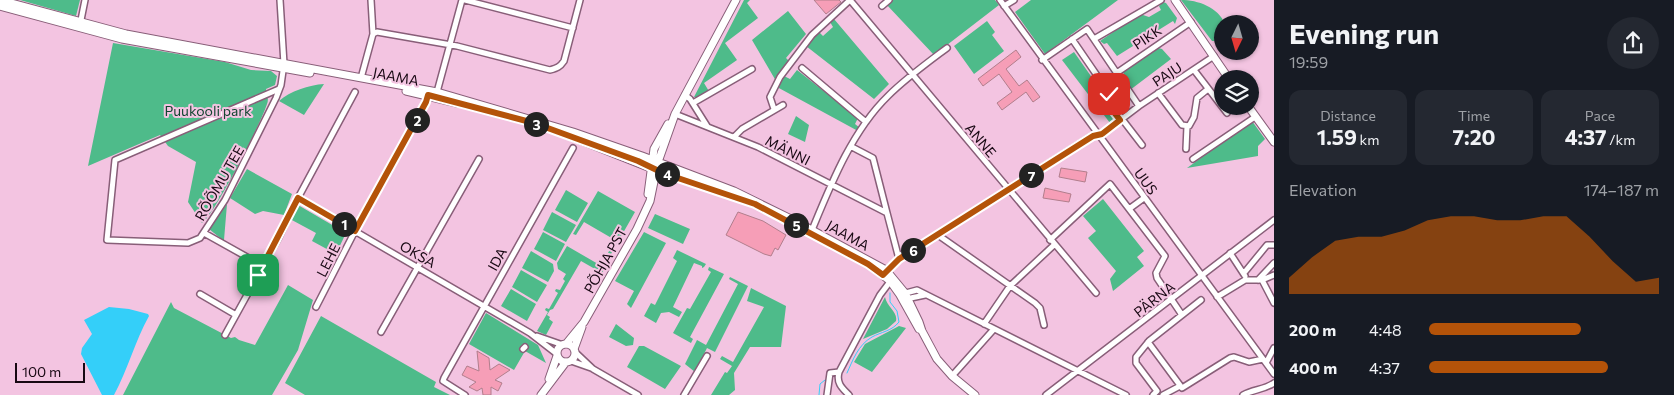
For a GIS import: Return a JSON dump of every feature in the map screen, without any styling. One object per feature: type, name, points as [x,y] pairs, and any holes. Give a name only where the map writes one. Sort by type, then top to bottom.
[{"type":"main road","name":"JAAMA","points":[[0,0],[122,39],[361,78],[428,93],[534,123],[756,201],[812,230],[892,279],[919,322],[937,359],[952,376],[976,395]]},
{"type":"main road","points":[[654,165],[675,114],[736,0]]},
{"type":"main road","points":[[1175,0],[1214,56]]},
{"type":"main road","name":"JAAMA","points":[[0,6],[80,25]]},
{"type":"main road","name":"JAAMA","points":[[284,66],[428,93],[437,92],[573,132],[654,165],[673,176],[755,204],[885,273]]},
{"type":"main road","points":[[1255,116],[1274,142]]},
{"type":"main road","name":"PÕHJA PST","points":[[564,344],[584,322],[638,229],[653,190],[654,165]]},
{"type":"main road","name":"PÕHJA PST","points":[[646,210],[654,165]]},
{"type":"main road","points":[[653,190],[662,180],[673,176]]},
{"type":"main road","name":"PÕHJA PST","points":[[575,350],[584,322]]},
{"type":"main road","points":[[541,395],[568,362],[575,350],[564,344],[559,348],[546,387]]},
{"type":"main road","points":[[557,355],[561,360],[568,362]]},
{"type":"street","points":[[80,25],[85,0]]},
{"type":"street","points":[[280,0],[284,66]]},
{"type":"street","points":[[361,78],[373,34],[371,0]]},
{"type":"street","points":[[437,92],[462,0]]},
{"type":"street","points":[[466,0],[573,28]]},
{"type":"street","points":[[373,34],[382,32],[450,45],[550,70],[560,67],[564,61],[580,0]]},
{"type":"street","points":[[774,109],[770,97],[780,78],[812,35],[850,0]]},
{"type":"street","name":"ANNE","points":[[850,0],[1052,243],[1096,293]]},
{"type":"street","points":[[882,6],[888,0]]},
{"type":"street","name":"UUS","points":[[1000,0],[1042,60],[1274,374]]},
{"type":"street","points":[[1004,6],[1014,0]]},
{"type":"street","points":[[1094,39],[1161,0]]},
{"type":"street","name":"PIKK","points":[[1118,72],[1191,22]]},
{"type":"street","points":[[1042,60],[1087,29],[1118,72],[1139,106]]},
{"type":"street","points":[[1072,39],[1109,94],[1110,107],[1142,145]]},
{"type":"street","points":[[812,230],[832,185],[866,122],[886,97],[947,48]]},
{"type":"street","name":"PAJU","points":[[885,273],[899,259],[1097,134],[1102,134],[1139,106],[1214,56]]},
{"type":"street","name":"RÕÕMU TEE","points":[[279,89],[115,160],[107,240],[188,243],[200,238],[225,200],[244,165],[279,89],[284,66]]},
{"type":"street","points":[[802,68],[866,122]]},
{"type":"street","points":[[693,103],[752,69]]},
{"type":"street","points":[[1194,70],[1214,97]]},
{"type":"street","points":[[1187,126],[1193,122],[1197,98],[1208,89]]},
{"type":"street","points":[[225,335],[355,92]]},
{"type":"street","name":"LEHE","points":[[316,307],[355,231],[426,102],[428,93]]},
{"type":"street","points":[[1158,94],[1182,125],[1187,126]]},
{"type":"street","points":[[685,95],[693,103],[707,127]]},
{"type":"street","points":[[734,137],[742,129],[783,105]]},
{"type":"street","name":"MÄNNI","points":[[675,114],[758,147],[888,214]]},
{"type":"street","points":[[1193,159],[1255,116]]},
{"type":"street","points":[[696,123],[700,117]]},
{"type":"street","points":[[1186,149],[1187,126]]},
{"type":"street","points":[[852,147],[873,158],[899,259]]},
{"type":"street","name":"IDA","points":[[465,395],[443,381],[572,148]]},
{"type":"street","points":[[381,332],[479,159]]},
{"type":"street","points":[[984,324],[1010,286],[1110,184],[1165,256],[1156,274],[1182,315]]},
{"type":"street","name":"OKSA","points":[[298,196],[530,333],[557,355]]},
{"type":"street","points":[[1128,209],[1144,198]]},
{"type":"street","name":"PÄRNA","points":[[1046,395],[1274,220]]},
{"type":"street","points":[[204,233],[263,266]]},
{"type":"street","points":[[938,234],[1035,303],[1040,308],[1044,325]]},
{"type":"street","points":[[1244,273],[1267,245],[1274,245]]},
{"type":"street","points":[[1230,253],[1249,280]]},
{"type":"street","points":[[1260,280],[1274,263]]},
{"type":"street","points":[[1217,297],[1245,280],[1260,280],[1274,275]]},
{"type":"street","points":[[849,395],[841,388],[838,382],[839,372],[880,295],[892,279]]},
{"type":"street","points":[[1260,280],[1274,303]]},
{"type":"street","points":[[904,297],[917,290],[1126,395]]},
{"type":"street","points":[[200,294],[236,314]]},
{"type":"street","points":[[1201,300],[1148,342],[1136,357],[1136,363],[1158,394],[1180,386],[1182,388],[1230,358],[1234,357],[1249,362],[1264,362],[1274,348]]},
{"type":"street","points":[[952,376],[994,329]]},
{"type":"street","name":"OKSA","points":[[530,333],[564,344]]},
{"type":"street","points":[[1148,342],[1180,386]]},
{"type":"street","points":[[575,350],[593,369]]},
{"type":"street","points":[[684,395],[707,356]]},
{"type":"street","points":[[568,362],[593,369],[638,395]]},
{"type":"street","points":[[827,395],[830,373],[839,372]]},
{"type":"street","points":[[1243,395],[1252,390],[1266,388],[1274,383]]},
{"type":"green space","points":[[20,0],[80,0],[76,16]]},
{"type":"green space","points":[[744,0],[750,0],[747,3],[758,18],[725,43],[737,60],[704,83],[710,93],[699,98],[694,97]]},
{"type":"green space","points":[[891,0],[995,0],[999,5],[934,55],[886,4]]},
{"type":"green space","points":[[1031,0],[1118,0],[1045,54],[1015,12]]},
{"type":"green space","points":[[1181,0],[1201,3],[1220,15],[1214,15],[1214,41],[1212,41]]},
{"type":"green space","points":[[1163,2],[1166,3],[1177,18],[1175,24],[1173,21],[1117,56],[1107,43],[1104,44],[1100,41],[1140,14],[1149,17],[1161,10],[1159,6]]},
{"type":"green space","points":[[788,11],[806,34],[786,58],[790,62],[776,81],[752,40]]},
{"type":"green space","points":[[834,19],[889,84],[874,99],[806,46],[819,32],[823,36],[833,27],[830,22]]},
{"type":"green space","points":[[987,21],[995,32],[992,35],[1004,51],[974,74],[954,46]]},
{"type":"green space","name":"Puukooli park","points":[[113,43],[225,62],[251,70],[271,71],[277,76],[275,85],[266,89],[268,102],[227,187],[208,217],[202,223],[188,202],[196,162],[168,146],[160,135],[88,166]]},
{"type":"green space","points":[[1155,47],[1162,49],[1171,59],[1130,90],[1122,69]]},
{"type":"green space","points":[[1074,52],[1107,99],[1106,104],[1115,118],[1110,123],[1062,60]]},
{"type":"green space","points":[[797,70],[858,118],[855,124],[860,128],[858,131],[777,87],[784,76],[790,79]]},
{"type":"green space","points":[[324,84],[304,115],[279,101],[300,89]]},
{"type":"green space","points":[[796,116],[809,125],[805,142],[788,134]]},
{"type":"green space","points":[[1252,121],[1265,139],[1258,146],[1258,156],[1187,168]]},
{"type":"green space","points":[[247,169],[292,194],[284,215],[263,211],[255,214],[230,198]]},
{"type":"green space","points":[[566,190],[588,203],[577,222],[555,210]]},
{"type":"green space","points":[[598,191],[635,212],[611,254],[608,253],[615,240],[584,222],[576,235],[573,234]]},
{"type":"green space","points":[[1103,199],[1144,251],[1137,257],[1144,266],[1113,291],[1110,279],[1116,271],[1088,238],[1096,231],[1083,216]]},
{"type":"green space","points":[[227,204],[224,240],[224,241],[209,229]]},
{"type":"green space","points":[[298,205],[346,233],[336,254],[312,241],[316,233],[290,219]]},
{"type":"green space","points":[[552,212],[576,225],[566,242],[543,230]]},
{"type":"green space","points":[[655,214],[690,229],[683,244],[648,228]]},
{"type":"green space","points":[[543,232],[565,244],[556,261],[534,249]]},
{"type":"green space","points":[[644,232],[666,243],[631,308],[627,304],[634,291],[615,281]]},
{"type":"green space","points":[[567,246],[605,268],[602,273],[581,261],[553,309],[547,315],[553,322],[546,335],[537,331],[548,312],[545,310],[546,308],[549,309],[558,293],[555,291],[556,289],[560,290],[565,281],[563,279],[566,274],[558,269],[557,263]]},
{"type":"green space","points":[[677,250],[706,264],[702,268],[702,266],[694,263],[673,307],[682,312],[679,317],[669,312],[661,313],[656,323],[644,316],[651,303],[655,305],[677,261],[673,258]]},
{"type":"green space","points":[[531,251],[553,264],[554,271],[548,282],[522,268]]},
{"type":"green space","points":[[709,267],[724,274],[690,337],[693,339],[691,343],[673,333],[687,308],[690,309],[711,272],[708,270]]},
{"type":"green space","points":[[521,270],[547,285],[537,302],[512,287]]},
{"type":"green space","points":[[730,277],[748,286],[715,352],[707,348],[695,372],[685,364],[697,340],[706,345],[738,284],[729,279]]},
{"type":"green space","points":[[288,285],[313,300],[298,350],[272,395],[123,395],[171,302],[174,308],[231,338],[235,337],[255,345]]},
{"type":"green space","points":[[751,288],[786,306],[781,347],[750,347],[734,373],[735,390],[729,395],[711,395],[725,372],[727,373],[732,366],[720,359],[722,356],[733,362],[764,307],[747,301]]},
{"type":"green space","points":[[511,289],[536,304],[527,321],[501,306]]},
{"type":"green space","points":[[885,297],[895,315],[896,321],[887,329],[863,339]]},
{"type":"green space","points":[[486,313],[538,345],[546,363],[525,351],[514,370],[469,344]]},
{"type":"green space","points":[[321,316],[436,382],[434,387],[450,395],[305,395],[285,383]]},
{"type":"green space","points":[[616,324],[634,338],[633,345],[626,346],[609,337]]},
{"type":"green space","points":[[899,326],[906,328],[872,372],[854,362],[865,344]]},
{"type":"green space","points":[[639,346],[644,346],[681,366],[665,389],[627,367]]},
{"type":"water","points":[[109,307],[129,309],[148,314],[149,316],[114,395],[102,395],[81,354],[82,348],[92,334],[84,320]]},
{"type":"building","points":[[814,0],[839,0],[841,2],[826,14]]},
{"type":"building","points":[[1016,50],[1021,57],[1006,69],[1019,86],[1027,80],[1040,97],[1033,102],[1026,92],[1002,110],[997,103],[1012,92],[999,74],[983,86],[978,79]]},
{"type":"building","points":[[1061,168],[1087,172],[1085,182],[1059,177]]},
{"type":"building","points":[[1045,188],[1071,194],[1069,202],[1043,198]]},
{"type":"building","points":[[738,212],[763,221],[786,235],[778,250],[775,248],[771,256],[764,254],[726,235]]},
{"type":"building","points":[[477,351],[489,358],[490,370],[499,364],[510,370],[495,380],[502,383],[498,391],[491,387],[491,395],[483,395],[482,388],[477,391],[469,387],[476,382],[462,375],[467,366],[479,371]]},
{"type":"waterway","points":[[847,373],[856,353],[867,340],[899,322],[897,311],[890,302],[890,293]]},
{"type":"waterway","points":[[819,395],[820,384],[825,380]]},
{"type":"route","points":[[258,275],[298,198],[355,231],[426,102],[428,95],[534,123],[638,161],[663,173],[755,204],[868,264],[883,275],[899,259],[1093,136],[1102,134],[1120,120],[1110,107],[1109,94]]}]
